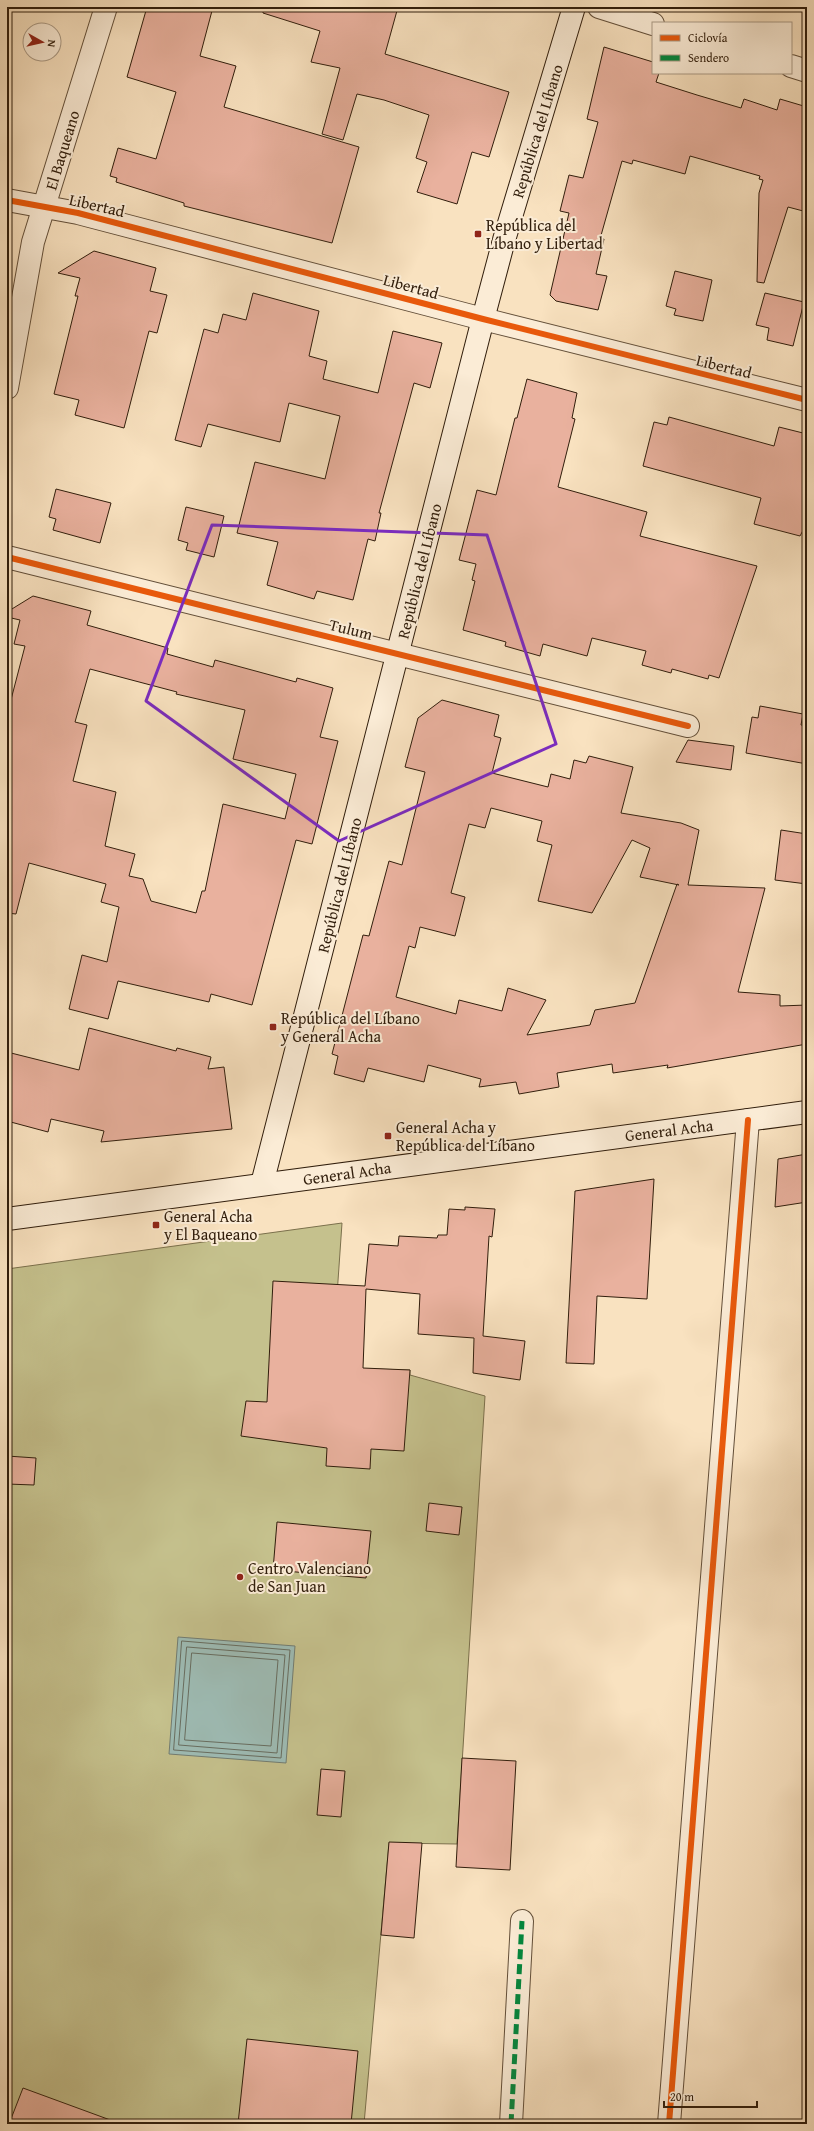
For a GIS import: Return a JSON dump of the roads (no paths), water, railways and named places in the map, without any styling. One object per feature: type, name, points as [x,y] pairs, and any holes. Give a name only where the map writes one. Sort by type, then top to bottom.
[{"type":"street","name":"El Baqueano","points":[[7,388],[33,242],[106,7]]},
{"type":"street","name":"República del Líbano","points":[[262,1184],[483,319],[504,240],[574,7]]},
{"type":"street","points":[[599,7],[652,24]]},
{"type":"street","points":[[792,66],[807,71]]},
{"type":"street","name":"Libertad","points":[[7,200],[78,213],[483,319],[807,400]]},
{"type":"street","name":"Tulum","points":[[7,557],[688,726]]},
{"type":"street","name":"General Acha","points":[[7,1219],[807,1112]]},
{"type":"street","points":[[669,2124],[748,1120]]},
{"type":"street","points":[[511,2124],[522,1921]]},
{"type":"water","points":[[178,1637],[295,1646],[286,1763],[169,1754]]},
{"type":"place","name":"República del Líbano y Libertad","points":[[478,234]]},
{"type":"place","name":"República del Líbano y General Acha","points":[[273,1027]]},
{"type":"place","name":"General Acha y República del Líbano","points":[[388,1136]]},
{"type":"place","name":"General Acha y El Baqueano","points":[[156,1225]]},
{"type":"place","name":"Centro Valenciano de San Juan","points":[[240,1577]]}]
